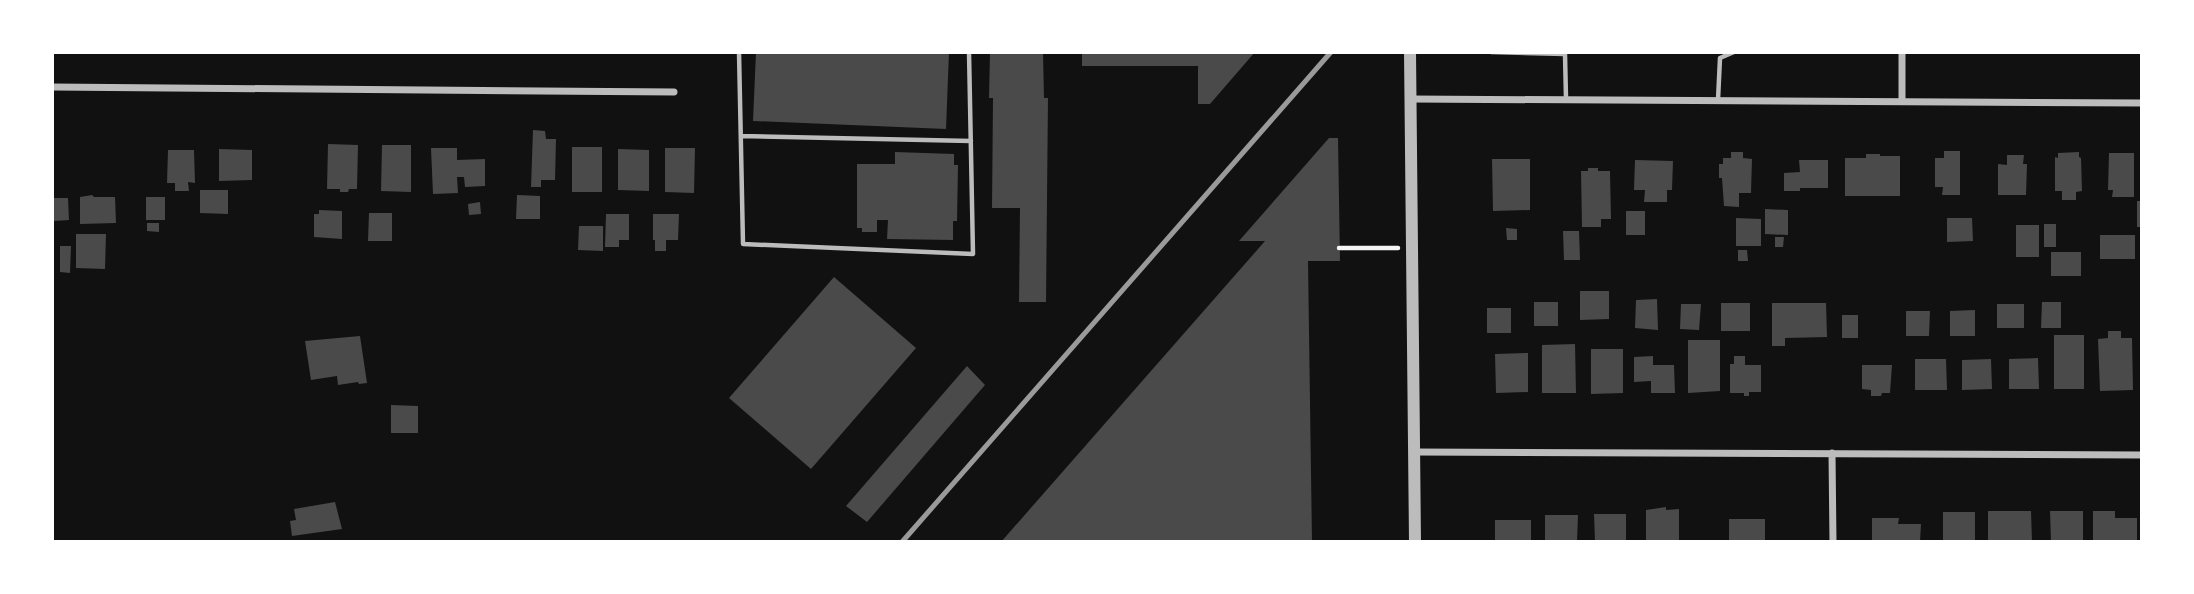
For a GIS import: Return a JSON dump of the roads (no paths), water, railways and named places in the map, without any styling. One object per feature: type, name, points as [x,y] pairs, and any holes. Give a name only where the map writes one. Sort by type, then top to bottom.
[{"type":"street","points":[[1410,52],[1415,541]]},
{"type":"street","points":[[1902,52],[1902,100]]},
{"type":"street","points":[[52,87],[674,92]]},
{"type":"street","points":[[1411,99],[2141,103]]},
{"type":"street","points":[[1414,452],[2141,455]]},
{"type":"street","points":[[1832,453],[1833,541]]},
{"type":"lane","points":[[739,52],[743,244],[973,254],[969,52]]},
{"type":"lane","points":[[1491,52],[1565,54],[1566,99]]},
{"type":"lane","points":[[1718,100],[1720,58],[1734,52]]},
{"type":"lane","points":[[741,136],[971,141]]},
{"type":"railway","points":[[902,542],[1331,52]]}]
